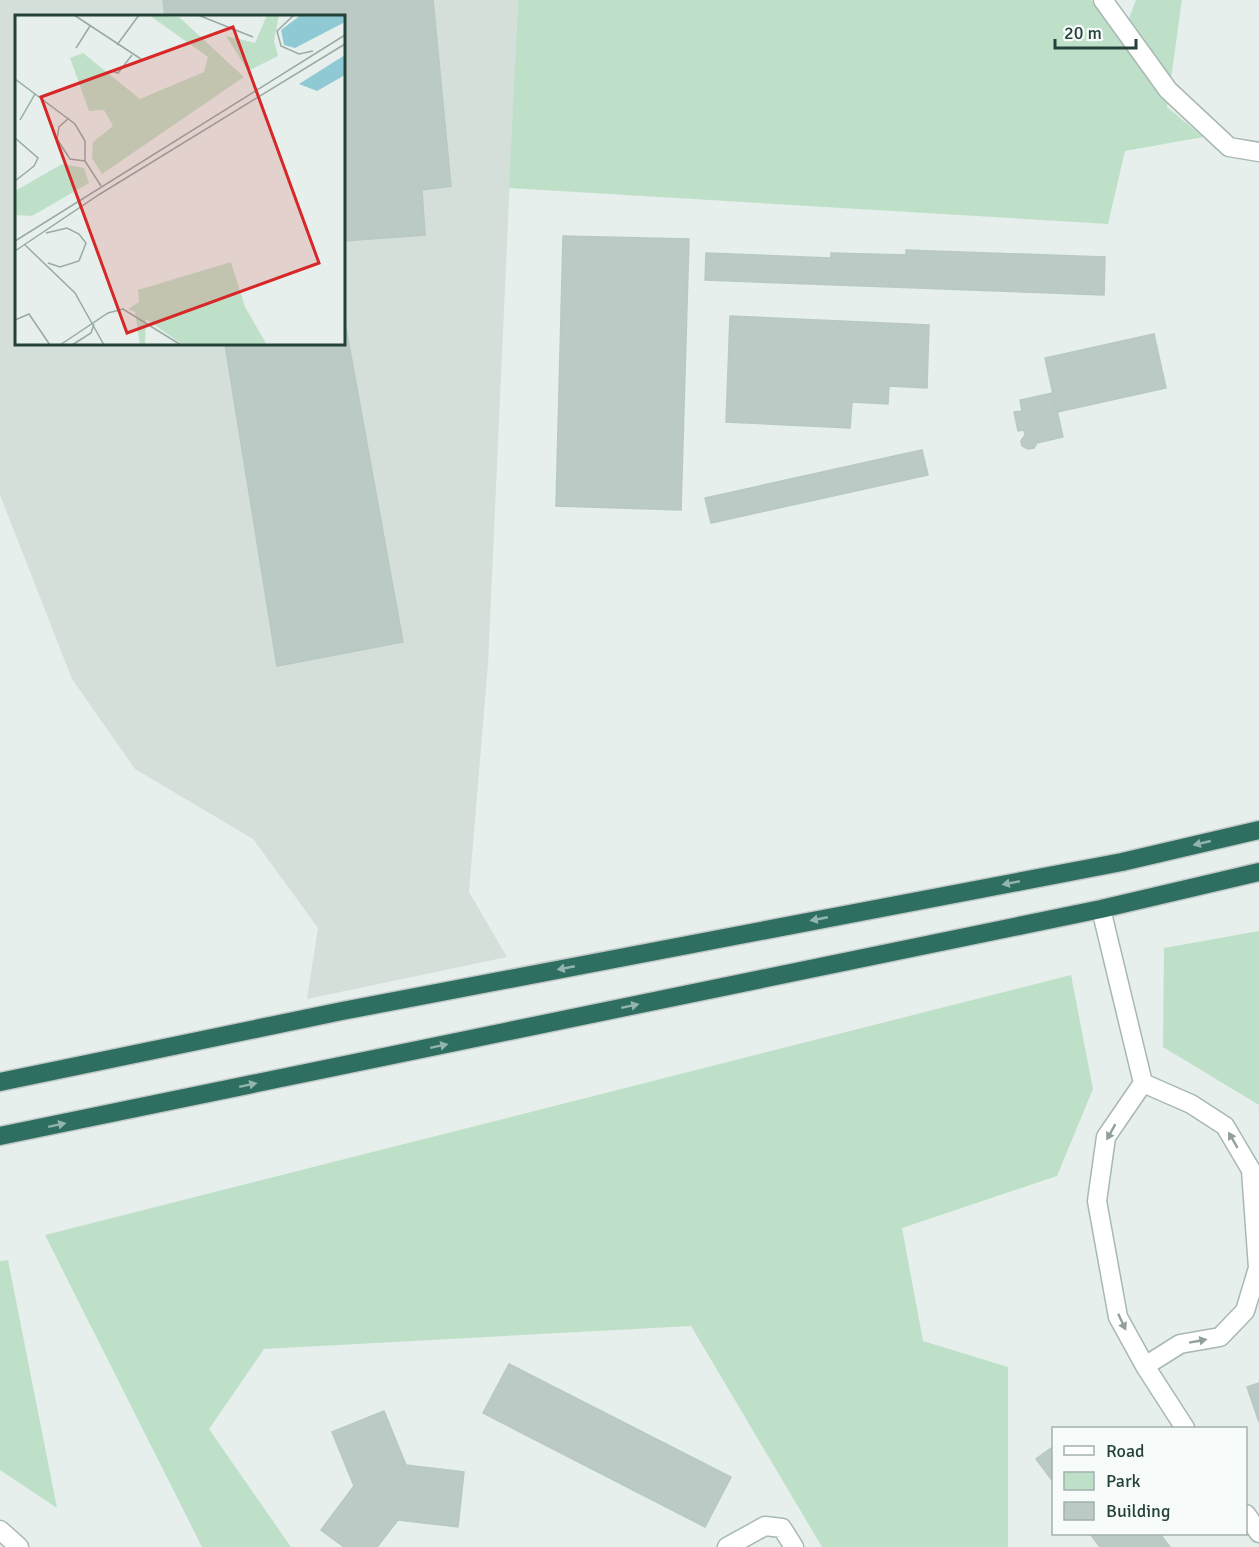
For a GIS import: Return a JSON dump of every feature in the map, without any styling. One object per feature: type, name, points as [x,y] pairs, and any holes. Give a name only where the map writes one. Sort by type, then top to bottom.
[{"type":"highway","points":[[0,1082],[353,1008],[1122,862],[1259,830]]},
{"type":"highway","points":[[0,1136],[1101,909],[1259,872]]},
{"type":"street","points":[[1103,0],[1168,90],[1229,147],[1259,152]]},
{"type":"street","points":[[1101,909],[1143,1083],[1106,1137],[1097,1201],[1118,1317],[1145,1366],[1184,1427]]},
{"type":"street","points":[[1143,1083],[1191,1104],[1225,1126],[1251,1170],[1258,1268],[1245,1311],[1220,1337],[1180,1344],[1145,1366]]},
{"type":"street","points":[[1247,1517],[1259,1533]]},
{"type":"street","points":[[727,1547],[765,1526],[782,1528],[794,1547]]},
{"type":"street","points":[[0,1530],[18,1547]]},
{"type":"shaded area","points":[[0,0],[518,0],[488,664],[469,892],[507,957],[307,999],[318,928],[253,839],[135,769],[72,679],[0,495]]},
{"type":"green space","points":[[518,0],[1091,0],[1120,41],[1136,0],[1182,0],[1167,107],[1203,137],[1125,151],[1108,224],[509,188]]},
{"type":"green space","points":[[1259,931],[1259,1105],[1163,1047],[1164,948]]},
{"type":"green space","points":[[1071,975],[1093,1089],[1057,1176],[902,1228],[923,1341],[1008,1367],[1008,1547],[822,1547],[691,1326],[264,1349],[209,1429],[291,1547],[202,1547],[45,1235]]},
{"type":"green space","points":[[8,1260],[57,1508],[0,1470],[0,1261]]},
{"type":"building","points":[[163,0],[433,0],[451,186],[422,190],[425,235],[345,241],[345,15],[165,15]]},
{"type":"building","points":[[563,236],[689,239],[681,510],[556,506]]},
{"type":"building","points":[[906,250],[1105,257],[1104,295],[705,280],[706,253],[831,258],[831,253],[906,255]]},
{"type":"building","points":[[730,316],[929,325],[927,388],[889,386],[888,404],[852,402],[850,428],[726,422]]},
{"type":"building","points":[[345,323],[403,642],[277,666],[225,345],[345,345]]},
{"type":"building","points":[[1154,334],[1166,388],[1057,412],[1045,358]]},
{"type":"building","points":[[1053,393],[1063,437],[1037,443],[1034,448],[1028,449],[1022,446],[1024,430],[1018,431],[1014,412],[1022,411],[1020,400]]},
{"type":"building","points":[[922,450],[928,475],[711,523],[705,498]]},
{"type":"building","points":[[509,1364],[731,1477],[705,1527],[483,1413]]},
{"type":"building","points":[[1259,1383],[1259,1422],[1247,1387]]},
{"type":"building","points":[[384,1411],[406,1465],[464,1472],[458,1527],[398,1520],[377,1547],[344,1547],[321,1530],[354,1486],[332,1432]]},
{"type":"building","points":[[1052,1447],[1052,1480],[1036,1459]]},
{"type":"building","points":[[1091,1535],[1161,1535],[1170,1547],[1100,1547]]}]
